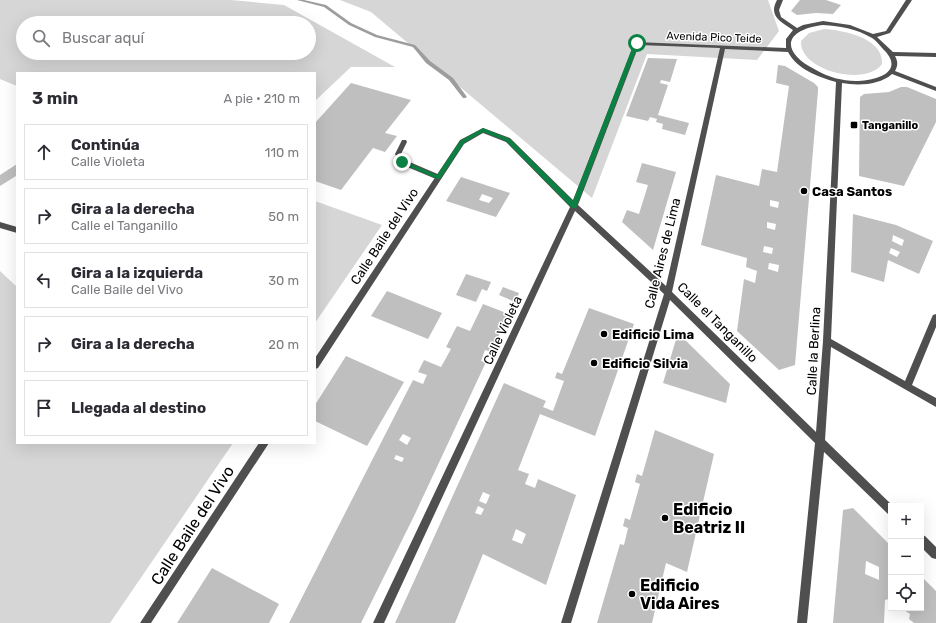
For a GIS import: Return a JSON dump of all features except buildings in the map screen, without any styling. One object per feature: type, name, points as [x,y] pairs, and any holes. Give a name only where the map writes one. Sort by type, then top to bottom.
[{"type":"street","points":[[780,0],[775,8],[775,14],[780,20],[796,30]]},
{"type":"street","points":[[874,36],[888,32],[909,0]]},
{"type":"street","points":[[807,24],[841,24],[859,29],[874,36],[893,54],[895,64],[892,72],[880,80],[861,83],[839,80],[817,73],[799,62],[790,50],[788,42],[790,35],[807,24]]},
{"type":"street","name":"Avenida Pico Teide","points":[[637,43],[790,50]]},
{"type":"street","name":"Calle Violeta","points":[[378,623],[574,206],[637,43]]},
{"type":"street","name":"Calle Aires de Lima","points":[[566,623],[668,293],[723,47]]},
{"type":"street","points":[[893,54],[936,55]]},
{"type":"street","points":[[892,72],[936,89]]},
{"type":"street","name":"Calle la Berlina","points":[[802,623],[820,443],[827,341],[839,80]]},
{"type":"street","name":"Calle el Tanganillo","points":[[483,130],[508,140],[574,206],[668,293],[888,508]]},
{"type":"street","name":"Calle Baile del Vivo","points":[[316,363],[462,142],[483,130]]},
{"type":"street","points":[[404,142],[398,154],[402,162],[438,178]]},
{"type":"street","points":[[0,225],[16,230]]},
{"type":"street","points":[[907,387],[936,317]]},
{"type":"street","points":[[827,341],[936,403]]},
{"type":"street","name":"Calle Baile del Vivo","points":[[145,623],[263,444]]},
{"type":"street","points":[[924,543],[936,554]]},
{"type":"shaded area","points":[[0,0],[231,0],[284,5],[304,16],[16,16],[16,60],[316,60],[316,23],[395,67],[351,67],[316,100],[316,72],[16,72],[16,86],[0,79]]},
{"type":"shaded area","points":[[340,0],[768,0],[779,31],[757,60],[647,54],[592,198],[371,12]]},
{"type":"shaded area","points":[[824,29],[841,31],[861,37],[870,42],[881,55],[882,64],[874,71],[849,75],[822,68],[803,52],[801,41],[809,33]]},
{"type":"shaded area","points":[[316,201],[382,225],[316,322]]},
{"type":"shaded area","points":[[0,271],[16,286],[16,444],[232,444],[110,623],[0,623]]},
{"type":"waterway","points":[[299,0],[325,6],[350,24],[376,36],[414,46],[428,62],[451,79],[465,97]]},
{"type":"place","name":"Tanganillo","points":[[854,125]]},
{"type":"place","name":"Casa Santos","points":[[804,191]]},
{"type":"place","name":"Edificio Lima","points":[[604,334]]},
{"type":"place","name":"Edificio Silvia","points":[[594,363]]},
{"type":"place","name":"Edificio Beatriz II","points":[[665,518]]},
{"type":"place","name":"Edificio Vida Aires","points":[[632,594]]},
{"type":"route","points":[[402,162],[438,178],[462,142],[483,130],[508,140],[574,206],[637,43]]}]
